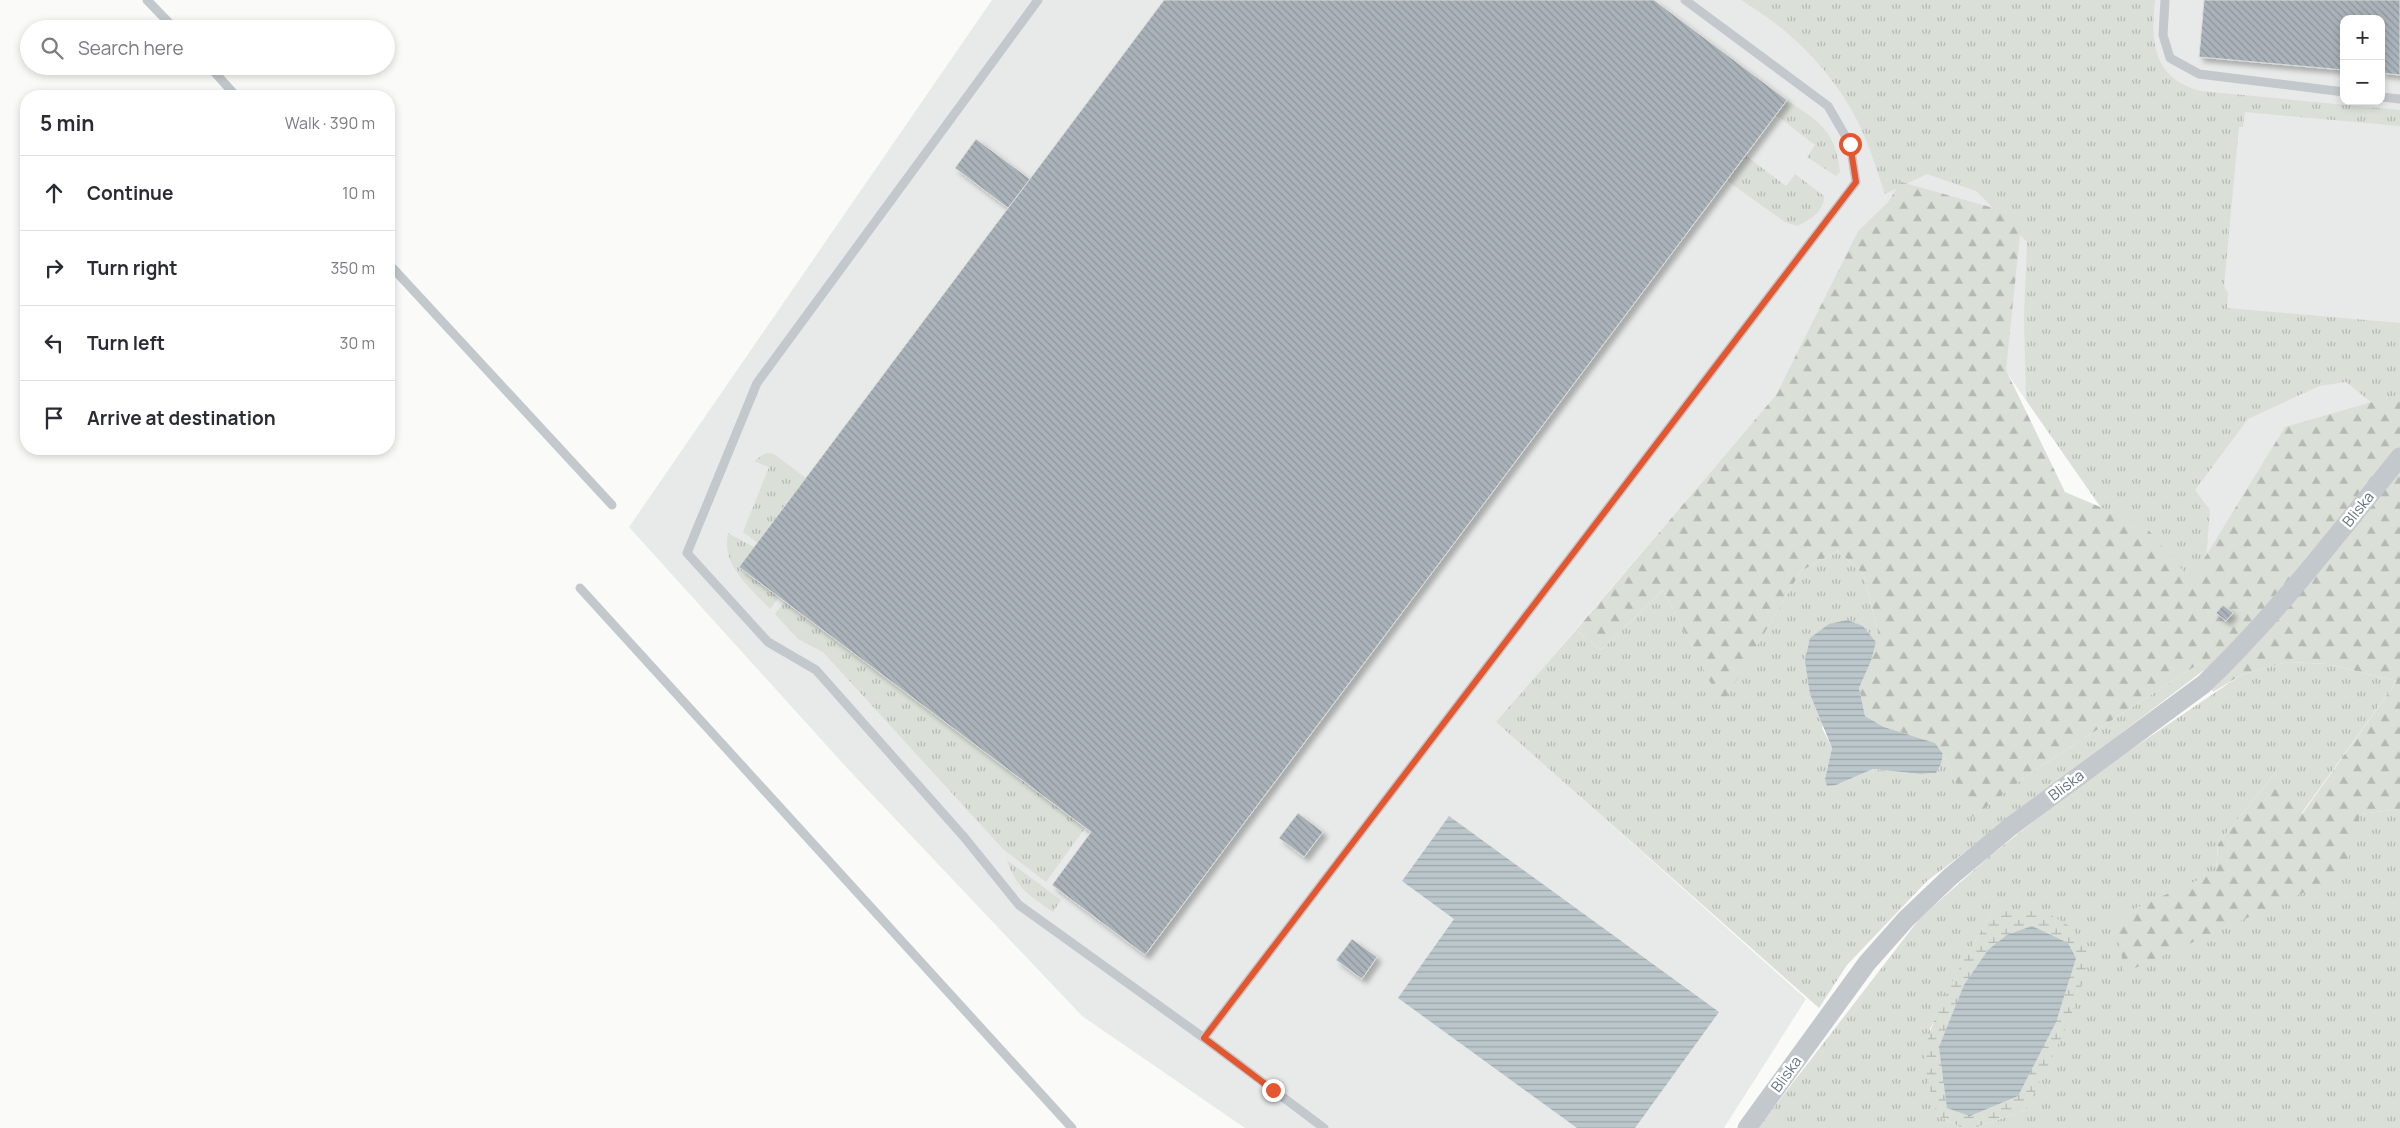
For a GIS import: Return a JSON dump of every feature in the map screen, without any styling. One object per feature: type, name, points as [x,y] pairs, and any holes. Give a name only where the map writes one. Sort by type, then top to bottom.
[{"type":"street","name":"Bliska","points":[[1747,1128],[1867,963],[1906,919],[1950,877],[2010,827],[2204,684],[2232,657],[2308,571],[2400,457]]},
{"type":"lane","points":[[147,0],[166,20]]},
{"type":"lane","points":[[1038,0],[757,383],[687,552],[768,642],[816,670],[964,837],[1019,905],[1204,1038],[1324,1128]]},
{"type":"lane","points":[[1204,1038],[1856,182],[1850,144],[1828,106],[1685,0]]},
{"type":"lane","points":[[2165,0],[2163,35],[2170,58],[2198,74],[2340,92]]},
{"type":"lane","points":[[217,75],[231,90]]},
{"type":"lane","points":[[2385,97],[2400,99]]},
{"type":"lane","points":[[395,270],[612,505]]},
{"type":"lane","points":[[580,588],[1072,1128]]},
{"type":"shaded area","points":[[992,0],[2400,0],[2400,443],[2165,600],[1888,202],[1858,231],[1776,395],[1497,722],[1806,999],[1724,1128],[1245,1128],[1082,1016],[847,768],[629,527]]},
{"type":"shaded area","points":[[1847,620],[1863,626],[1876,642],[1871,661],[1859,688],[1865,716],[1884,727],[1935,743],[1943,754],[1941,764],[1936,773],[1920,774],[1873,769],[1836,785],[1827,786],[1825,779],[1832,748],[1810,694],[1805,661],[1810,638],[1829,624]]},
{"type":"shaded area","points":[[1449,816],[1719,1012],[1635,1128],[1577,1128],[1398,998],[1454,919],[1402,881]]},
{"type":"shaded area","points":[[2032,926],[2068,943],[2076,958],[2056,1022],[2018,1096],[1970,1116],[1947,1108],[1939,1047],[1964,985],[1988,950],[2007,935]]},
{"type":"green space","points":[[1741,0],[2155,0],[2154,30],[2158,56],[2172,77],[2184,85],[2200,91],[2400,110],[2400,126],[2245,112],[2243,127],[2239,127],[2224,286],[2228,293],[2227,308],[2400,323],[2400,413],[2377,407],[2346,382],[2319,386],[2248,419],[2195,490],[2210,510],[2206,558],[2220,576],[2166,600],[2026,400],[2024,317],[2027,242],[1976,191],[1927,174],[1885,194],[1864,134],[1837,88],[1810,54],[1759,12]]},
{"type":"green space","points":[[1787,100],[1817,122],[1830,136],[1838,158],[1840,172],[1836,176],[1807,157],[1815,145],[1776,115]]},
{"type":"green space","points":[[1745,155],[1786,186],[1795,174],[1824,196],[1822,207],[1815,215],[1797,226],[1785,222],[1726,180]]},
{"type":"green space","points":[[1901,182],[2022,216],[2006,370],[2065,492],[2145,526],[2191,580],[2285,427],[2400,394],[2400,809],[2360,814],[2345,874],[2124,973],[2116,917],[2216,872],[2218,844],[2275,773],[2302,814],[2397,681],[2328,664],[2286,662],[2241,675],[2213,692],[2200,663],[2032,772],[1973,817],[1943,754],[1935,743],[1884,727],[1865,716],[1859,688],[1871,661],[1878,632],[1864,575],[1838,551],[1801,571],[1722,705],[1663,590],[1601,650],[1576,630],[1776,395],[1858,231],[1888,202]]},
{"type":"green space","points":[[766,453],[774,454],[806,478],[758,543],[743,532],[769,467],[754,461]]},
{"type":"green space","points":[[728,533],[754,547],[740,567],[779,597],[770,609],[746,584],[733,566],[727,545]]},
{"type":"green space","points":[[1838,551],[1864,575],[1878,632],[1876,642],[1863,626],[1822,728],[1832,748],[1825,779],[1836,785],[1873,769],[1920,774],[1936,773],[1941,764],[1943,754],[1973,816],[2032,772],[2200,663],[2204,670],[1927,881],[1847,965],[1819,1008],[1496,722],[1576,630],[1601,650],[1663,590],[1722,704],[1801,571]]},
{"type":"green space","points":[[785,601],[1085,828],[1046,882],[1003,849],[823,652],[798,639],[775,614]]},
{"type":"green space","points":[[2286,662],[2328,664],[2397,681],[2301,814],[2275,773],[2218,844],[2216,872],[2360,814],[2400,809],[2400,1128],[1974,1128],[2026,1110],[1991,915],[1975,941],[1930,1029],[1937,1115],[1962,1128],[1758,1128],[1920,918],[1990,856],[2086,780],[2241,675]]},
{"type":"green space","points":[[1007,860],[1061,900],[1053,912],[1019,885]]},
{"type":"green space","points":[[2014,909],[2044,911],[2068,925],[2090,948],[2086,969],[2073,1011],[2026,1110],[1974,1128],[1962,1128],[1937,1115],[1928,1082],[1925,1062],[1926,1047],[1931,1028],[1950,987],[1991,915]]},
{"type":"building","points":[[1164,0],[1654,0],[1787,100],[1145,955],[1052,885],[1091,832],[739,567]]},
{"type":"building","points":[[2204,0],[2400,0],[2400,75],[2385,73],[2385,15],[2340,15],[2340,70],[2199,57]]},
{"type":"building","points":[[976,139],[1030,179],[1008,208],[955,168]]},
{"type":"building","points":[[2223,605],[2233,613],[2226,621],[2216,613]]},
{"type":"building","points":[[1298,813],[1323,832],[1304,857],[1279,838]]},
{"type":"building","points":[[1352,939],[1377,957],[1362,979],[1336,960]]},
{"type":"route","points":[[1273,1090],[1204,1038],[1856,182],[1850,144]]}]
